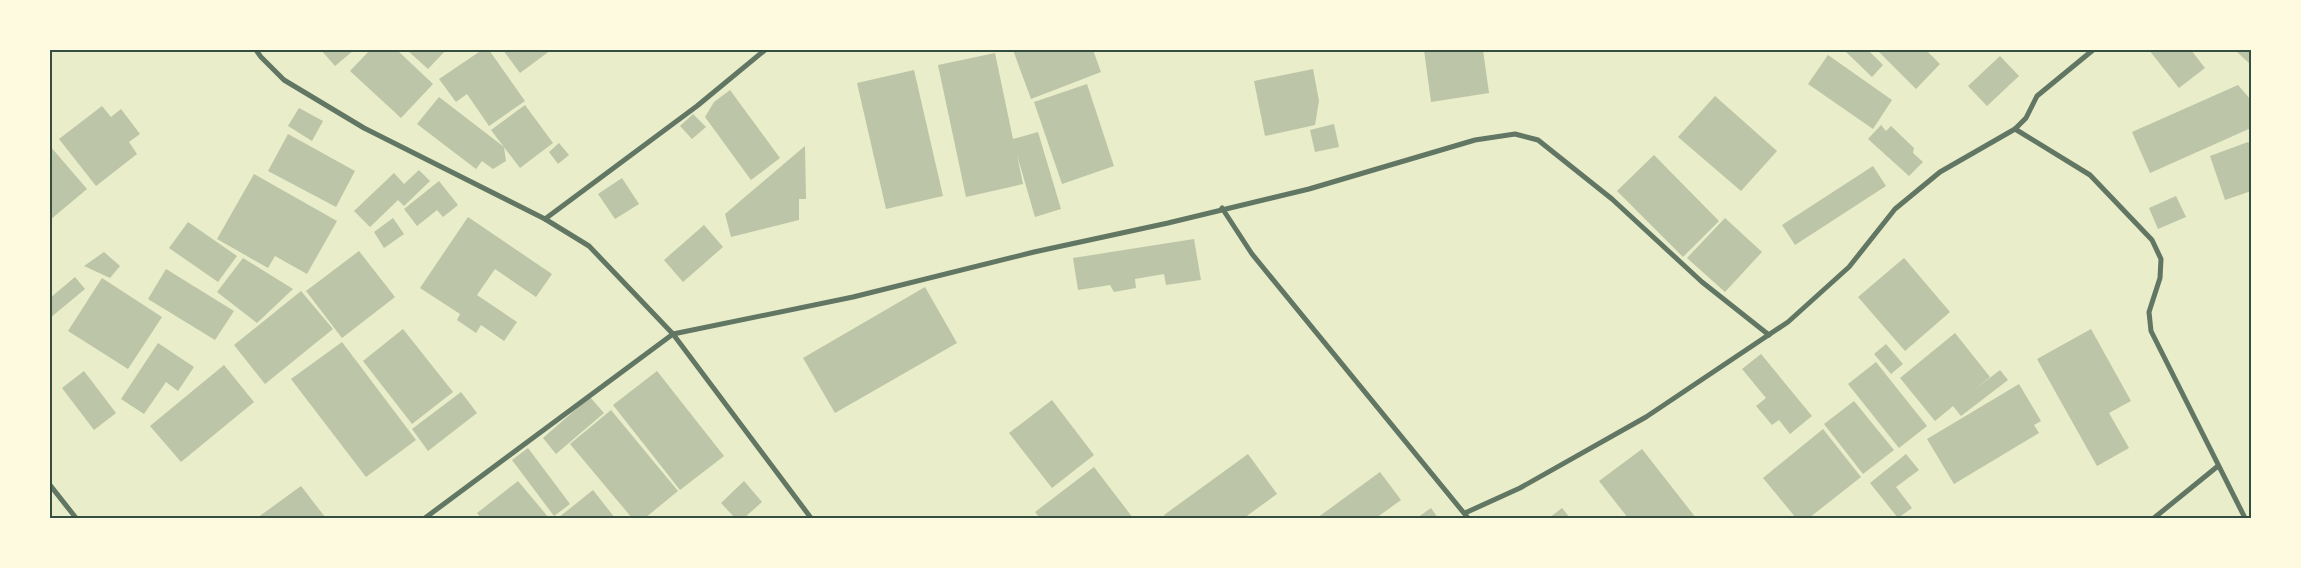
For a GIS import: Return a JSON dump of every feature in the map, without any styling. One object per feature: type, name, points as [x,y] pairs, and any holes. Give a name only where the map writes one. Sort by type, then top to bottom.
[{"type":"street","points":[[256,50],[284,80],[364,128],[545,219],[589,246],[673,334],[811,518]]},
{"type":"street","points":[[545,219],[697,106],[765,50]]},
{"type":"street","points":[[1222,208],[1252,254],[1467,516],[1646,417],[1788,322],[1849,267],[1895,209],[1940,172],[2015,129],[2026,118],[2037,96],[2093,50]]},
{"type":"street","points":[[2015,129],[2064,157],[2090,175],[2152,240],[2161,259],[2160,278],[2148,312],[2151,331],[2245,518]]},
{"type":"street","points":[[425,518],[673,334],[853,297],[1034,252],[1168,223],[1222,208],[1309,188],[1475,140],[1515,134],[1538,140],[1612,199],[1702,282],[1768,335]]},
{"type":"street","points":[[2154,518],[2218,466]]},
{"type":"street","points":[[50,485],[76,518]]},
{"type":"building","points":[[321,50],[354,50],[335,66]]},
{"type":"building","points":[[370,50],[397,50],[433,84],[401,118],[350,71]]},
{"type":"building","points":[[407,50],[446,50],[428,69]]},
{"type":"building","points":[[482,50],[489,50],[525,101],[489,126],[467,94],[456,102],[439,79]]},
{"type":"building","points":[[503,50],[551,50],[520,73]]},
{"type":"building","points":[[1013,50],[1093,50],[1101,72],[1031,99]]},
{"type":"building","points":[[1424,50],[1483,50],[1489,93],[1431,102]]},
{"type":"building","points":[[1844,50],[1868,50],[1883,65],[1872,77]]},
{"type":"building","points":[[1877,50],[1926,50],[1940,64],[1916,89]]},
{"type":"building","points":[[2149,50],[2191,50],[2205,68],[2179,88]]},
{"type":"building","points":[[2235,50],[2251,50],[2251,65]]},
{"type":"building","points":[[995,53],[1013,139],[1038,132],[1061,209],[1035,217],[1017,155],[1023,184],[966,197],[938,65]]},
{"type":"building","points":[[1828,55],[1892,100],[1873,129],[1808,84]]},
{"type":"building","points":[[2000,56],[2019,76],[1987,106],[1968,86]]},
{"type":"building","points":[[1313,69],[1319,101],[1315,125],[1265,136],[1254,81]]},
{"type":"building","points":[[914,70],[943,196],[886,209],[857,83]]},
{"type":"building","points":[[1087,84],[1114,166],[1062,184],[1034,102]]},
{"type":"building","points":[[2238,85],[2251,100],[2251,128],[2150,173],[2132,132]]},
{"type":"building","points":[[730,90],[780,158],[751,180],[705,117],[714,102]]},
{"type":"building","points":[[1715,96],[1777,151],[1741,191],[1678,137]]},
{"type":"building","points":[[439,97],[504,147],[506,161],[493,169],[482,161],[476,169],[417,124]]},
{"type":"building","points":[[525,105],[553,143],[520,168],[491,130]]},
{"type":"building","points":[[102,106],[111,117],[121,109],[140,134],[129,142],[137,154],[96,186],[59,139]]},
{"type":"building","points":[[299,108],[323,121],[312,141],[288,126]]},
{"type":"building","points":[[693,114],[706,127],[692,139],[680,126]]},
{"type":"building","points":[[1334,124],[1339,147],[1315,152],[1310,130]]},
{"type":"building","points":[[1881,125],[1886,131],[1891,126],[1914,148],[1913,153],[1923,162],[1909,176],[1868,139]]},
{"type":"building","points":[[288,134],[355,171],[336,207],[268,171]]},
{"type":"building","points":[[2248,142],[2251,145],[2251,191],[2225,200],[2210,156]]},
{"type":"building","points":[[559,143],[569,155],[558,164],[549,152]]},
{"type":"building","points":[[50,146],[87,189],[50,220]]},
{"type":"building","points":[[805,146],[806,199],[799,199],[799,220],[731,237],[725,214]]},
{"type":"building","points":[[1654,155],[1719,221],[1683,257],[1617,191]]},
{"type":"building","points":[[1873,166],[1886,186],[1795,245],[1782,225]]},
{"type":"building","points":[[419,170],[430,181],[404,206],[398,200],[370,227],[354,211],[394,173],[404,184]]},
{"type":"building","points":[[254,174],[337,221],[307,274],[275,256],[268,268],[217,239]]},
{"type":"building","points":[[622,178],[639,204],[615,219],[598,194]]},
{"type":"building","points":[[439,181],[458,205],[443,217],[437,210],[417,226],[404,209]]},
{"type":"building","points":[[2176,196],[2186,217],[2158,229],[2149,208]]},
{"type":"building","points":[[468,217],[552,274],[536,297],[495,269],[477,295],[517,322],[504,341],[481,325],[476,333],[457,320],[460,314],[420,288]]},
{"type":"building","points":[[393,218],[404,234],[384,248],[374,232]]},
{"type":"building","points":[[1725,218],[1762,252],[1725,292],[1687,258]]},
{"type":"building","points":[[188,222],[237,256],[218,282],[169,248]]},
{"type":"building","points":[[704,225],[723,247],[683,282],[664,260]]},
{"type":"building","points":[[1194,239],[1201,280],[1166,285],[1164,274],[1135,279],[1136,288],[1114,292],[1110,285],[1078,290],[1073,258]]},
{"type":"building","points":[[359,251],[395,297],[342,338],[306,291]]},
{"type":"building","points":[[104,252],[120,266],[110,278],[84,266]]},
{"type":"building","points":[[243,258],[293,289],[257,323],[217,292]]},
{"type":"building","points":[[1904,258],[1950,312],[1905,351],[1858,297]]},
{"type":"building","points":[[166,269],[234,311],[215,340],[148,299]]},
{"type":"building","points":[[75,277],[85,289],[50,318],[50,298]]},
{"type":"building","points":[[102,278],[162,317],[128,369],[68,331]]},
{"type":"building","points":[[925,287],[957,343],[835,413],[803,358]]},
{"type":"building","points":[[301,291],[333,329],[265,384],[234,345]]},
{"type":"building","points":[[403,329],[453,392],[412,424],[363,361]]},
{"type":"building","points":[[2091,329],[2131,401],[2109,413],[2129,448],[2097,466],[2037,359]]},
{"type":"building","points":[[1955,333],[1990,377],[1974,390],[2000,370],[2008,380],[1961,416],[1953,406],[1935,421],[1900,378]]},
{"type":"building","points":[[342,342],[416,440],[366,477],[291,379]]},
{"type":"building","points":[[158,343],[194,367],[178,391],[166,382],[144,414],[121,399]]},
{"type":"building","points":[[1886,344],[1903,364],[1891,374],[1874,354]]},
{"type":"building","points":[[1761,354],[1812,416],[1790,434],[1779,420],[1772,425],[1756,406],[1766,398],[1742,369]]},
{"type":"building","points":[[1876,362],[1927,426],[1899,448],[1848,384]]},
{"type":"building","points":[[224,365],[254,402],[181,462],[150,426]]},
{"type":"building","points":[[84,371],[116,413],[94,430],[62,388]]},
{"type":"building","points":[[657,371],[724,456],[680,490],[613,405]]},
{"type":"building","points":[[2019,384],[2041,421],[2034,425],[2039,433],[1954,484],[1927,439]]},
{"type":"building","points":[[461,392],[477,413],[428,451],[412,429]]},
{"type":"building","points":[[590,397],[604,413],[556,454],[543,438]]},
{"type":"building","points":[[1052,400],[1094,455],[1052,488],[1009,433]]},
{"type":"building","points":[[1854,401],[1894,450],[1863,474],[1824,424]]},
{"type":"building","points":[[611,410],[678,491],[645,518],[632,518],[570,444]]},
{"type":"building","points":[[1823,429],[1861,477],[1809,518],[1796,518],[1763,478]]},
{"type":"building","points":[[528,448],[570,504],[554,516],[512,460]]},
{"type":"building","points":[[1642,449],[1696,518],[1628,518],[1599,481]]},
{"type":"building","points":[[1248,454],[1277,494],[1244,518],[1166,518],[1164,515]]},
{"type":"building","points":[[1906,454],[1919,470],[1896,487],[1912,508],[1898,518],[1870,483]]},
{"type":"building","points":[[1094,467],[1133,518],[1040,518],[1035,512]]},
{"type":"building","points":[[1380,472],[1401,500],[1376,518],[1317,518]]},
{"type":"building","points":[[518,481],[549,518],[481,518],[477,513]]},
{"type":"building","points":[[744,481],[762,502],[744,518],[735,518],[721,503]]},
{"type":"building","points":[[301,486],[325,517],[257,518]]},
{"type":"building","points":[[593,490],[615,518],[558,518]]},
{"type":"building","points":[[1431,508],[1438,518],[1417,518]]},
{"type":"building","points":[[1562,508],[1570,518],[1549,518]]}]
